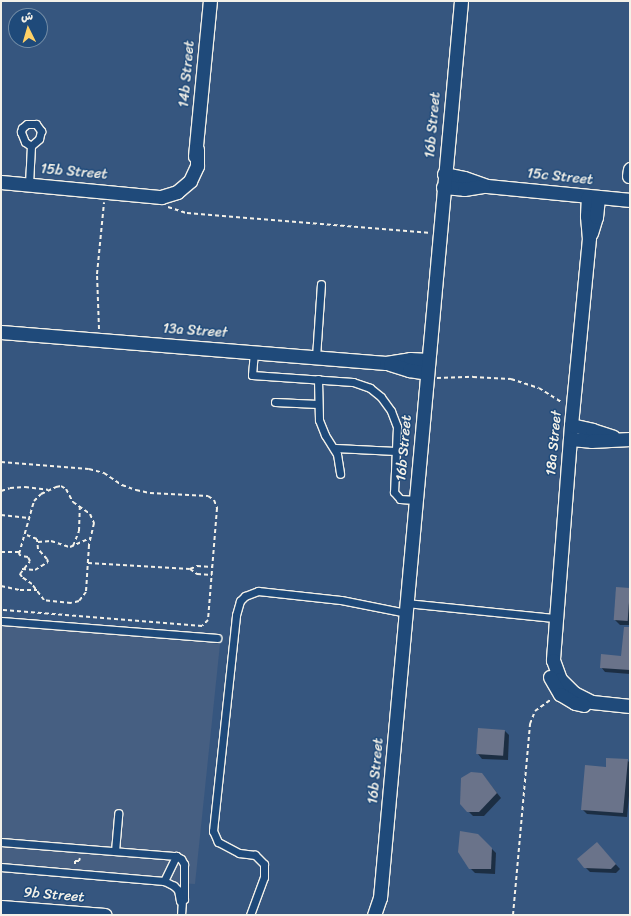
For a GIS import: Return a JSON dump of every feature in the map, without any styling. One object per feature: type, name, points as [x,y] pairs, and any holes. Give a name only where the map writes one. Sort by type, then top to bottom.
[{"type":"street","name":"14b Street","points":[[181,184],[190,181],[197,166],[197,149],[210,1]]},
{"type":"street","name":"16b Street","points":[[374,915],[380,898],[461,1]]},
{"type":"street","name":"15c Street","points":[[444,181],[464,178],[487,186],[630,200]]},
{"type":"street","name":"15b Street","points":[[1,182],[144,194],[159,192],[181,184]]},
{"type":"street","name":"18a Street","points":[[563,691],[555,670],[552,650],[571,425],[589,238],[596,217],[593,196]]},
{"type":"street","name":"13a Street","points":[[1,332],[386,363],[410,359],[427,370]]},
{"type":"street","points":[[571,425],[617,438]]},
{"type":"street","points":[[570,439],[592,441],[617,438],[630,439]]},
{"type":"street","points":[[563,691],[575,703],[630,706]]},
{"type":"street","name":"16b Street","points":[[380,898],[384,915]]},
{"type":"street","name":"9b Street","points":[[1,906],[105,915]]},
{"type":"lane","points":[[29,184],[31,146]]},
{"type":"lane","points":[[316,357],[321,284]]},
{"type":"lane","points":[[254,352],[252,375],[359,383],[370,388],[381,398],[395,419],[398,435],[394,492],[400,499],[415,500]]},
{"type":"lane","points":[[318,379],[318,404],[321,427],[334,448],[339,461],[340,474]]},
{"type":"lane","points":[[274,402],[318,404]]},
{"type":"lane","points":[[334,448],[397,451]]},
{"type":"lane","points":[[250,915],[264,877],[264,864],[255,855],[239,853],[218,842],[213,831],[236,615],[240,601],[245,596],[258,591],[406,608],[555,618]]},
{"type":"lane","points":[[1,622],[217,638]]},
{"type":"lane","points":[[115,851],[118,813]]},
{"type":"lane","points":[[1,842],[176,856],[181,859],[184,867],[184,899],[182,901],[181,915]]},
{"type":"lane","points":[[164,881],[176,856]]},
{"type":"lane","points":[[1,867],[164,881],[174,886],[182,901]]},
{"type":"path","points":[[98,340],[97,274],[106,191]]},
{"type":"path","points":[[162,204],[187,213],[439,234]]},
{"type":"path","points":[[427,370],[473,377],[511,379],[539,388],[562,403],[573,407]]},
{"type":"path","points":[[1,462],[89,469],[104,473],[122,485],[136,490],[212,498],[217,508],[208,620],[205,625],[200,627],[1,610]]},
{"type":"path","points":[[59,486],[64,487],[73,502],[86,510],[92,518],[94,529],[90,538],[86,592],[79,601],[71,603],[44,600],[32,584],[22,578],[20,574],[22,569],[30,561],[28,557],[21,556],[19,552],[36,498],[49,490],[59,486]]},
{"type":"path","points":[[1,491],[10,488],[25,487],[49,490]]},
{"type":"path","points":[[73,546],[80,523],[80,506]]},
{"type":"path","points":[[1,515],[29,518]]},
{"type":"path","points":[[22,569],[35,570],[47,564],[47,558],[38,549],[37,539],[24,534]]},
{"type":"path","points":[[38,542],[51,541],[66,546],[73,546],[90,538]]},
{"type":"path","points":[[1,552],[19,552]]},
{"type":"path","points":[[88,563],[190,569],[197,566],[212,567]]},
{"type":"path","points":[[190,569],[197,574],[212,575]]},
{"type":"path","points":[[1,586],[13,589],[37,590]]},
{"type":"path","points":[[513,915],[531,719],[538,708],[563,691]]},
{"type":"path","points":[[74,873],[75,860],[79,861],[81,848]]},
{"type":"shaded area","points":[[1,624],[220,644],[195,884],[1,873]]},
{"type":"building","points":[[616,587],[630,588],[628,621],[614,620]]},
{"type":"building","points":[[624,627],[630,627],[630,670],[600,668],[601,654],[621,656]]},
{"type":"building","points":[[478,728],[505,730],[503,756],[476,754]]},
{"type":"building","points":[[606,758],[628,759],[623,813],[581,810],[585,765],[606,767]]},
{"type":"building","points":[[471,772],[482,773],[497,793],[479,812],[467,812],[460,804],[461,778]]},
{"type":"building","points":[[460,831],[478,834],[492,848],[491,869],[469,869],[458,852]]},
{"type":"building","points":[[597,842],[616,864],[611,869],[584,868],[577,859]]}]
